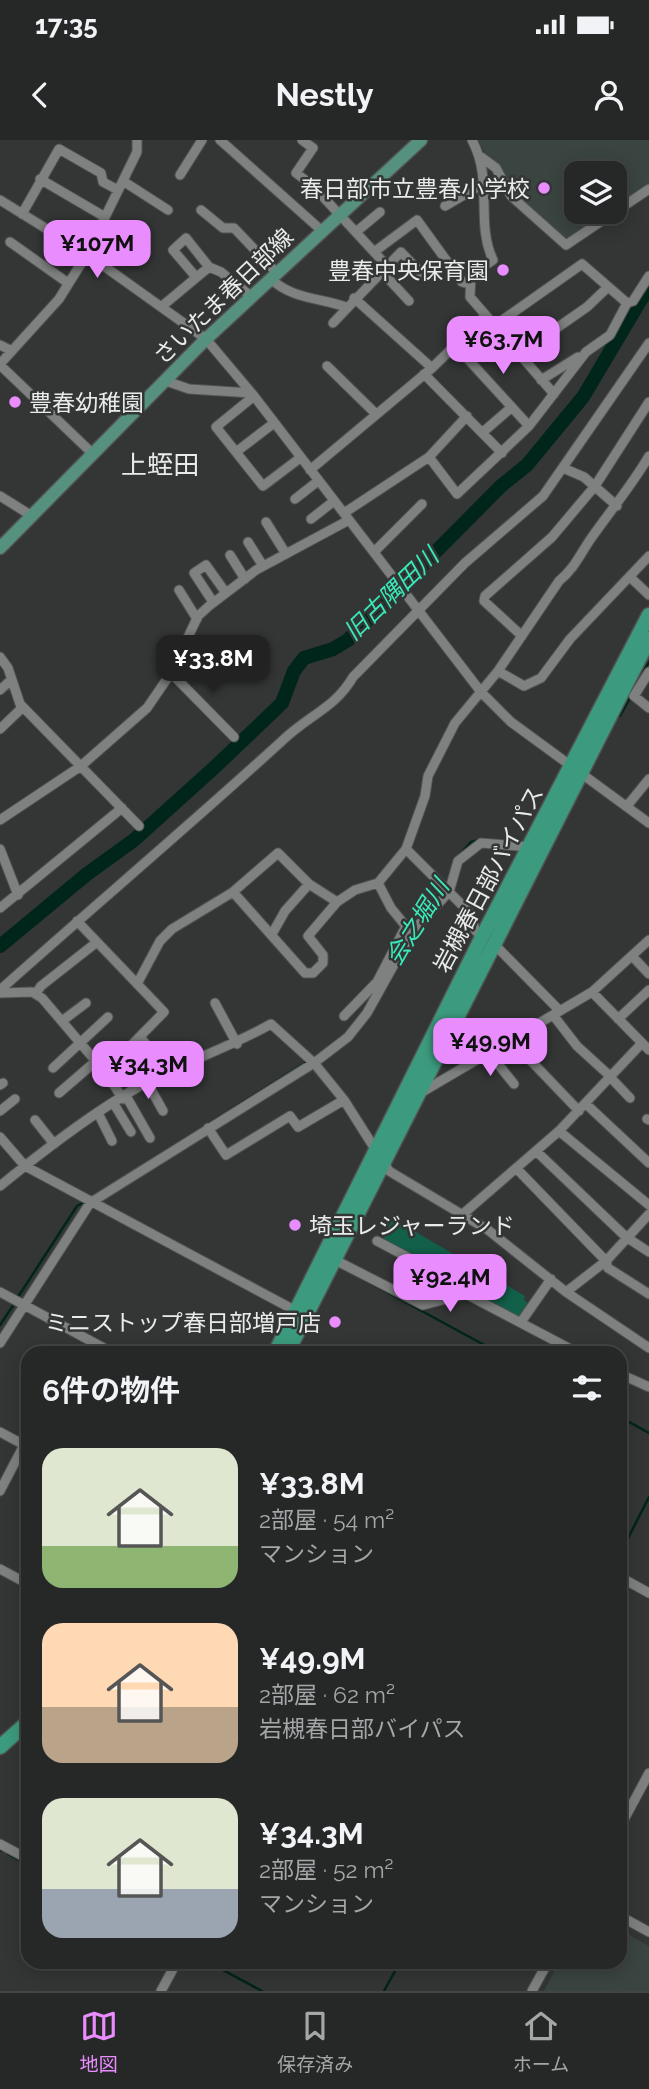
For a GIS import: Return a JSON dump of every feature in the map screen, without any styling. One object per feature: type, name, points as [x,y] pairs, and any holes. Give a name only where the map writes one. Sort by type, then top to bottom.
[{"type":"highway","name":"岩槻春日部バイパス","points":[[290,1346],[380,1155],[415,1096],[531,847],[578,769],[649,615]]},
{"type":"highway","name":"岩槻春日部バイパス","points":[[278,1346],[380,1155],[488,940],[649,639]]},
{"type":"highway","points":[[0,1747],[21,1728]]},
{"type":"highway","points":[[0,1759],[21,1741]]},
{"type":"main road","name":"さいたま春日部線","points":[[0,548],[206,340],[321,230],[421,140]]},
{"type":"street","points":[[180,175],[202,140]]},
{"type":"street","points":[[302,140],[313,148],[296,173],[313,186],[374,252],[410,301]]},
{"type":"street","points":[[472,140],[481,157],[486,181],[486,242],[493,260],[476,270],[469,284],[470,297],[554,394]]},
{"type":"street","points":[[93,454],[0,365],[59,299],[86,254],[123,181],[136,152],[135,141]]},
{"type":"street","points":[[222,141],[321,230]]},
{"type":"street","points":[[22,214],[59,149],[101,173],[103,182],[118,190]]},
{"type":"street","points":[[481,157],[496,167],[511,196],[566,245],[649,189]]},
{"type":"street","points":[[40,179],[105,217]]},
{"type":"street","points":[[123,181],[168,211]]},
{"type":"street","points":[[445,206],[486,181]]},
{"type":"street","points":[[0,200],[86,254],[206,340],[252,394],[481,692],[511,722],[649,823]]},
{"type":"street","points":[[201,210],[223,228],[234,229],[274,276],[282,290],[346,307]]},
{"type":"street","points":[[356,232],[380,212]]},
{"type":"street","points":[[374,252],[417,220],[462,282],[469,284]]},
{"type":"street","points":[[196,277],[173,250],[186,238],[209,267],[221,272],[252,297]]},
{"type":"street","points":[[10,242],[68,283]]},
{"type":"street","points":[[333,323],[354,298],[401,252],[424,275]]},
{"type":"street","points":[[494,327],[582,264],[627,303]]},
{"type":"street","points":[[161,307],[209,267]]},
{"type":"street","points":[[541,380],[610,335],[627,303],[633,300],[649,276]]},
{"type":"street","points":[[519,355],[587,307],[608,287]]},
{"type":"street","points":[[354,298],[428,371],[502,453]]},
{"type":"street","points":[[310,470],[428,371],[485,316]]},
{"type":"street","points":[[0,991],[77,921],[167,847],[298,725],[342,697],[353,677],[465,563],[543,496],[649,342]]},
{"type":"street","points":[[0,345],[12,351]]},
{"type":"street","points":[[455,345],[529,426]]},
{"type":"street","points":[[429,457],[457,494],[529,426],[586,352]]},
{"type":"street","points":[[327,366],[376,414]]},
{"type":"street","points":[[166,381],[189,389],[252,394]]},
{"type":"street","points":[[252,394],[216,427],[263,486],[300,458]]},
{"type":"street","points":[[522,636],[484,601],[485,596],[552,537],[595,486],[649,402]]},
{"type":"street","points":[[483,432],[512,407]]},
{"type":"street","points":[[0,820],[81,766],[147,708],[171,673],[197,619],[213,603],[263,566],[347,516],[429,457],[467,416]]},
{"type":"street","points":[[236,452],[274,423]]},
{"type":"street","points":[[233,892],[305,972],[313,973],[323,963],[323,955],[308,936],[337,902],[355,890],[378,883],[406,849],[437,756],[455,723],[498,671],[559,581],[573,570],[591,538],[617,506],[649,456]]},
{"type":"street","points":[[563,468],[595,486],[617,506]]},
{"type":"street","points":[[295,499],[318,481]]},
{"type":"street","points":[[0,496],[32,516]]},
{"type":"street","points":[[311,519],[334,500]]},
{"type":"street","points":[[374,552],[422,504]]},
{"type":"street","points":[[266,522],[286,554]]},
{"type":"street","points":[[248,542],[263,566]]},
{"type":"street","points":[[230,555],[245,579]]},
{"type":"street","points":[[498,671],[524,687],[541,678],[570,639],[631,578],[649,556]]},
{"type":"street","points":[[213,603],[194,573],[206,565],[226,593]]},
{"type":"street","points":[[631,578],[649,595]]},
{"type":"street","points":[[179,590],[197,619]]},
{"type":"street","points":[[0,657],[23,707],[139,826]]},
{"type":"street","points":[[649,672],[634,696],[649,708]]},
{"type":"street","points":[[171,673],[234,737]]},
{"type":"street","points":[[0,690],[11,680]]},
{"type":"street","points":[[0,729],[23,707]]},
{"type":"street","points":[[627,806],[649,779]]},
{"type":"street","points":[[0,908],[122,808]]},
{"type":"street","points":[[0,1343],[25,1306],[86,1200],[314,1063],[348,1037],[409,930],[446,889],[458,861],[481,843],[531,847]]},
{"type":"street","points":[[0,849],[18,895]]},
{"type":"street","points":[[406,849],[471,914],[475,930],[488,940],[557,1013],[577,1046],[630,1098]]},
{"type":"street","points":[[137,984],[160,941],[172,929],[233,892],[278,853],[309,884],[337,902]]},
{"type":"street","points":[[0,871],[13,883]]},
{"type":"street","points":[[378,883],[409,930]]},
{"type":"street","points":[[272,934],[285,911],[309,884]]},
{"type":"street","points":[[77,921],[164,1012],[106,1072]]},
{"type":"street","points":[[415,1096],[592,992],[649,940]]},
{"type":"street","points":[[36,993],[41,986],[97,942]]},
{"type":"street","points":[[632,956],[649,974]]},
{"type":"street","points":[[345,1016],[376,989]]},
{"type":"street","points":[[618,1019],[649,990]]},
{"type":"street","points":[[0,991],[36,993],[106,1072],[121,1100],[150,1138]]},
{"type":"street","points":[[463,1214],[559,1131],[610,1077],[646,1045],[592,992]]},
{"type":"street","points":[[62,1021],[86,1003]]},
{"type":"street","points":[[215,1003],[237,1044]]},
{"type":"street","points":[[53,1068],[108,1017]]},
{"type":"street","points":[[0,1186],[54,1144],[121,1100],[169,1072],[237,1044],[271,1024],[314,1063],[344,1100],[389,1171],[463,1214],[524,1256],[566,1292],[649,1348]]},
{"type":"street","points":[[140,1037],[169,1072]]},
{"type":"street","points":[[511,1040],[582,1108],[649,1163]]},
{"type":"street","points":[[489,1053],[514,1084]]},
{"type":"street","points":[[59,1093],[96,1061]]},
{"type":"street","points":[[148,1084],[163,1111]]},
{"type":"street","points":[[0,1111],[15,1099]]},
{"type":"street","points":[[121,1100],[131,1132]]},
{"type":"street","points":[[208,1128],[226,1155],[290,1116],[298,1127],[344,1100]]},
{"type":"street","points":[[98,1114],[111,1141]]},
{"type":"street","points":[[35,1120],[54,1144]]},
{"type":"street","points":[[559,1131],[649,1205]]},
{"type":"street","points":[[0,1137],[25,1166],[296,1311]]},
{"type":"street","points":[[537,1150],[626,1237],[649,1252]]},
{"type":"street","points":[[516,1168],[606,1261],[608,1268],[649,1294]]},
{"type":"street","points":[[566,1292],[606,1261],[649,1214]]},
{"type":"street","points":[[377,1241],[438,1275],[443,1297]]},
{"type":"street","points":[[333,1259],[361,1270],[423,1305],[466,1294],[565,1346]]},
{"type":"street","points":[[521,1322],[551,1279]]},
{"type":"street","points":[[0,1292],[100,1346]]},
{"type":"street","points":[[627,1377],[649,1387]]},
{"type":"street","points":[[0,1432],[21,1443]]},
{"type":"street","points":[[0,1491],[21,1455]]},
{"type":"street","points":[[0,1569],[21,1580]]},
{"type":"street","points":[[627,1581],[649,1593]]},
{"type":"street","points":[[627,1814],[649,1773]]},
{"type":"street","points":[[0,1844],[21,1855]]},
{"type":"street","points":[[627,1920],[649,1932]]},
{"type":"street","points":[[161,1991],[173,1969]]},
{"type":"street","points":[[532,1991],[544,1969]]},
{"type":"shaded area","name":"春日部市立豊春小学校","points":[[478,140],[649,140],[649,185],[627,200],[627,161],[564,161],[564,224],[593,224],[573,238],[566,239],[517,195],[501,167],[487,157]]},
{"type":"shaded area","points":[[627,1934],[649,1946],[649,1991],[544,1991],[555,1969],[627,1969]]},
{"type":"green space","points":[[392,1218],[525,1296],[524,1300],[529,1304],[518,1317],[466,1290],[445,1294],[439,1274],[382,1242]]},
{"type":"waterway","name":"旧古隅田川","points":[[0,946],[87,874],[134,840],[216,766],[282,703],[294,671],[304,658],[333,649],[348,640],[501,486],[527,465],[583,397],[649,286]]},
{"type":"waterway","name":"会之堀川","points":[[643,673],[649,662]]},
{"type":"waterway","name":"会之堀川","points":[[620,716],[630,698]]},
{"type":"waterway","name":"会之堀川","points":[[453,862],[471,842],[483,839]]},
{"type":"waterway","name":"会之堀川","points":[[493,840],[524,842]]},
{"type":"waterway","name":"会之堀川","points":[[410,928],[442,891]]},
{"type":"waterway","points":[[151,1160],[308,1061]]},
{"type":"waterway","points":[[18,1297],[77,1206],[86,1201]]},
{"type":"waterway","points":[[348,1271],[486,1346]]},
{"type":"waterway","points":[[0,1325],[14,1304]]},
{"type":"waterway","points":[[627,1421],[649,1433]]},
{"type":"waterway","points":[[627,1540],[649,1497]]},
{"type":"waterway","points":[[8,1854],[21,1861]]},
{"type":"waterway","points":[[221,1969],[262,1991]]},
{"type":"waterway","points":[[384,1991],[396,1969]]},
{"type":"place","name":"春日部市立豊春小学校","points":[[544,188]]},
{"type":"place","name":"豊春中央保育園","points":[[503,270]]},
{"type":"place","name":"豊春幼稚園","points":[[15,402]]},
{"type":"place","name":"埼玉レジャーランド","points":[[295,1225]]},
{"type":"place","name":"ミニストップ春日部増戸店","points":[[335,1322]]},
{"type":"district","name":"上蛭田","points":[[160,465]]}]
